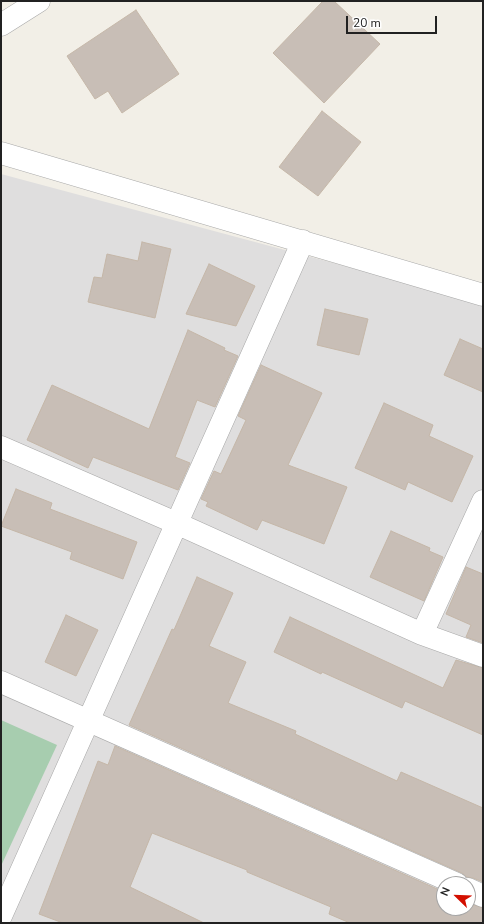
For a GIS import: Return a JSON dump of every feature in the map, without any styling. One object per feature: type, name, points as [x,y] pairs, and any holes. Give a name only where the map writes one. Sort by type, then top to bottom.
[{"type":"street","points":[[1,25],[39,1]]},
{"type":"street","points":[[1,153],[483,295]]},
{"type":"street","points":[[1,916],[303,241]]},
{"type":"street","points":[[1,447],[176,523],[422,634],[483,656]]},
{"type":"street","points":[[422,634],[483,501]]},
{"type":"street","points":[[1,682],[439,876]]},
{"type":"street","points":[[1,920],[10,923]]},
{"type":"shaded area","points":[[1,174],[483,303],[483,923],[1,923]]},
{"type":"green space","points":[[1,720],[57,745],[1,866]]},
{"type":"building","points":[[323,1],[334,1],[380,44],[324,103],[273,53]]},
{"type":"building","points":[[136,10],[179,74],[122,113],[108,91],[95,99],[67,56]]},
{"type":"building","points":[[322,111],[361,142],[318,196],[279,167]]},
{"type":"building","points":[[142,242],[171,249],[155,318],[88,302],[94,277],[102,278],[107,254],[138,261]]},
{"type":"building","points":[[209,264],[255,286],[236,326],[186,314]]},
{"type":"building","points":[[325,309],[368,319],[359,355],[317,345]]},
{"type":"building","points":[[188,330],[238,356],[215,407],[197,400],[175,457],[190,463],[178,490],[93,457],[88,468],[27,440],[52,385],[149,429]]},
{"type":"building","points":[[460,339],[483,349],[483,392],[444,375]]},
{"type":"building","points":[[261,365],[322,393],[288,465],[347,487],[324,544],[262,520],[257,530],[206,506],[208,502],[201,499],[214,471],[221,474],[246,420],[238,416]]},
{"type":"building","points":[[384,403],[433,425],[429,436],[473,456],[452,502],[408,482],[405,490],[355,468]]},
{"type":"building","points":[[16,489],[52,503],[50,509],[137,542],[123,579],[70,559],[72,552],[1,526]]},
{"type":"building","points":[[391,531],[430,548],[429,551],[443,557],[424,601],[370,577]]},
{"type":"building","points":[[466,567],[483,574],[483,643],[466,637],[471,625],[446,614]]},
{"type":"building","points":[[197,577],[233,593],[209,646],[246,662],[228,703],[296,731],[295,734],[397,781],[401,772],[483,808],[483,882],[476,879],[476,876],[466,876],[462,873],[129,725],[172,629],[174,630]]},
{"type":"building","points":[[66,615],[98,630],[76,676],[45,662]]},
{"type":"building","points":[[290,617],[443,688],[456,660],[483,668],[483,735],[405,701],[402,708],[322,672],[321,674],[274,652]]},
{"type":"building","points":[[115,746],[436,888],[436,916],[476,916],[476,906],[483,908],[483,923],[350,923],[329,914],[331,907],[247,872],[247,870],[152,833],[130,887],[204,923],[63,923],[39,914],[98,761],[108,765]]}]
